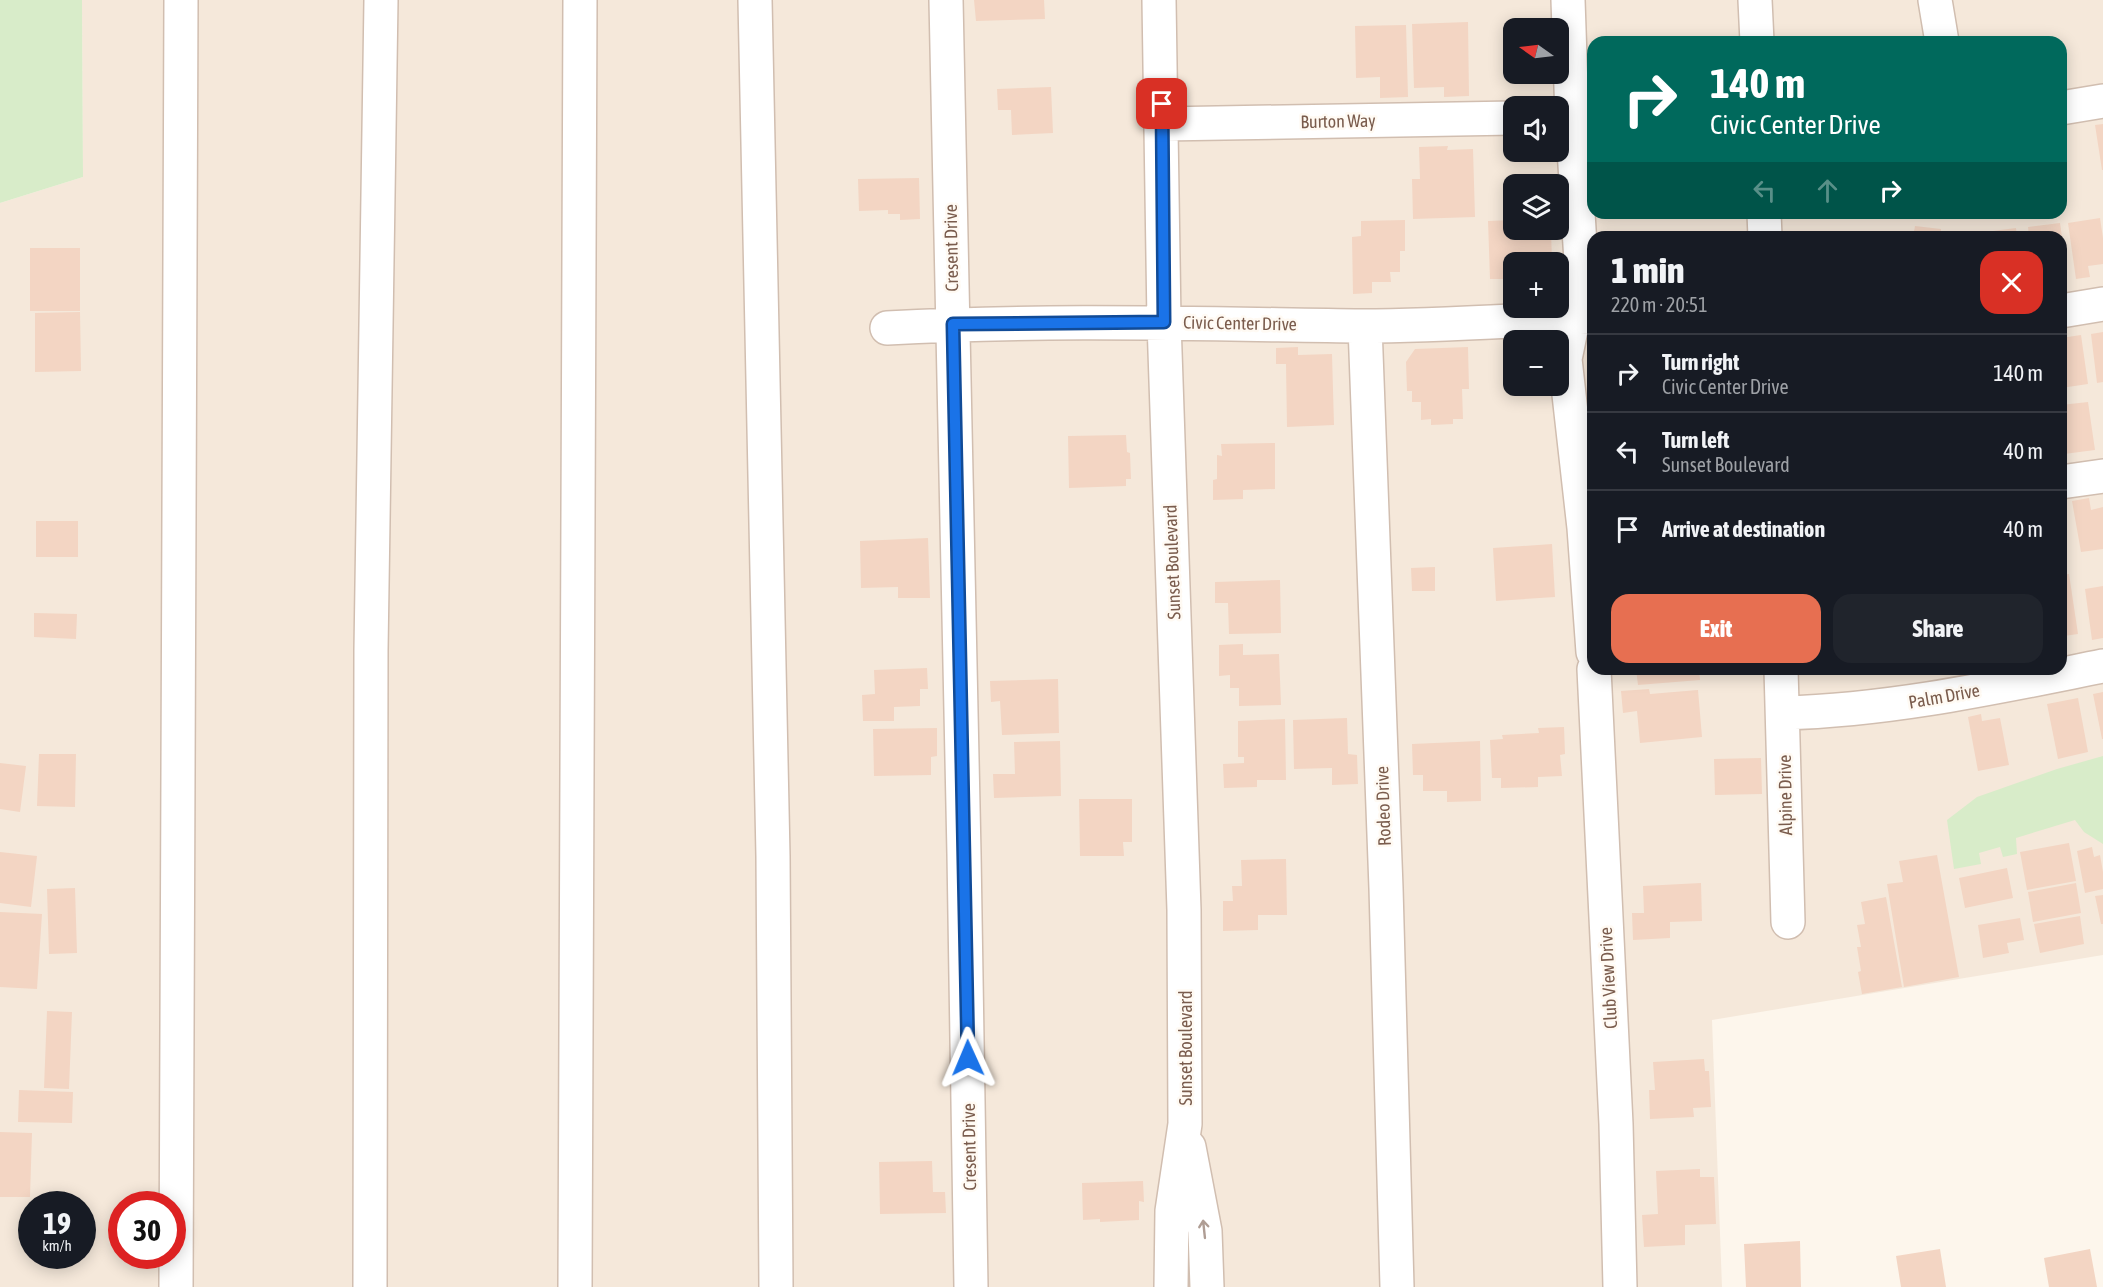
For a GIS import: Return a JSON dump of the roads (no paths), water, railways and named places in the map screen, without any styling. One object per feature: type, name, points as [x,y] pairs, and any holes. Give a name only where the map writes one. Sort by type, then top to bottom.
[{"type":"street","points":[[176,1287],[181,0]]},
{"type":"street","points":[[370,1287],[371,650],[381,0]]},
{"type":"street","points":[[575,1287],[580,0]]},
{"type":"street","points":[[755,0],[773,844],[776,1287]]},
{"type":"street","name":"Cresent Drive","points":[[946,0],[971,1287]]},
{"type":"street","name":"Sunset Boulevard","points":[[1159,0],[1164,322],[1184,910],[1185,1124],[1172,1211],[1171,1287]]},
{"type":"street","points":[[1566,96],[1568,0]]},
{"type":"street","points":[[1755,0],[1757,36]]},
{"type":"street","points":[[1935,0],[1941,36]]},
{"type":"street","points":[[2067,107],[2103,101]]},
{"type":"street","name":"Burton Way","points":[[1162,124],[1503,118]]},
{"type":"street","points":[[1569,155],[1582,277],[1583,318],[1565,359],[1587,569]]},
{"type":"street","points":[[2067,310],[2103,304]]},
{"type":"street","name":"Civic Center Drive","points":[[887,328],[953,324],[1164,322],[1365,326],[1583,318]]},
{"type":"street","name":"Rodeo Drive","points":[[1365,326],[1386,899],[1397,1287]]},
{"type":"street","points":[[2067,481],[2103,476]]},
{"type":"street","name":"Palm Drive","points":[[2067,673],[2103,666]]},
{"type":"street","name":"Club View Drive","points":[[1594,675],[1616,1124],[1620,1287]]},
{"type":"street","name":"Alpine Drive","points":[[1782,675],[1788,922]]},
{"type":"street","name":"Palm Drive","points":[[1783,713],[1833,712],[1885,706],[2059,675]]},
{"type":"street","name":"Sunset Boulevard","points":[[1185,1124],[1205,1231],[1207,1287]]}]
